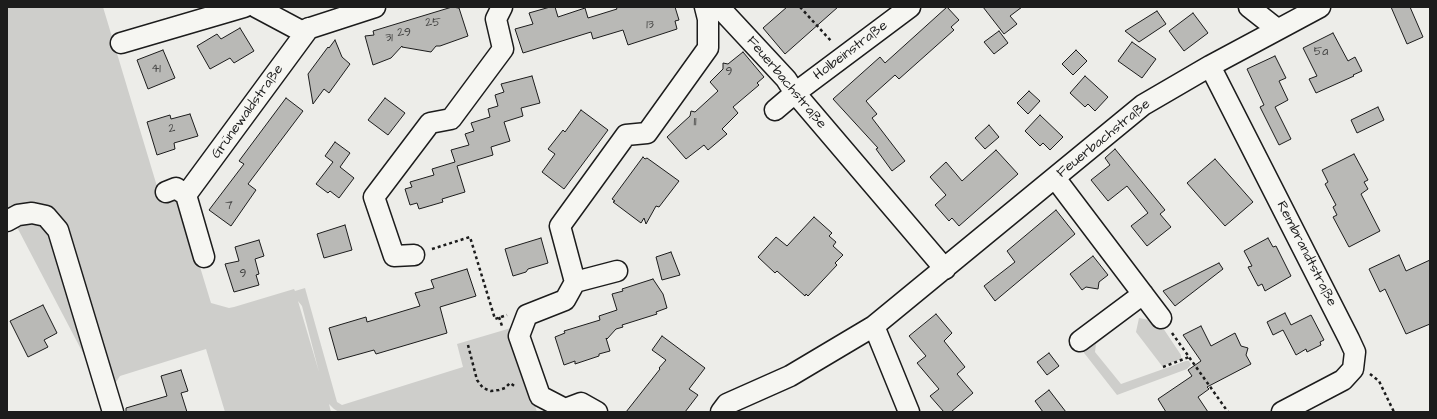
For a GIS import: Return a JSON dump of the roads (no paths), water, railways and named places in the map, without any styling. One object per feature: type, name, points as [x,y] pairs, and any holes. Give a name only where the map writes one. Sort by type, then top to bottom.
[{"type":"street","points":[[121,43],[244,7]]},
{"type":"street","points":[[256,7],[301,31],[375,7]]},
{"type":"street","points":[[414,254],[394,256],[374,197],[430,123],[451,119],[503,49],[496,19],[502,7]]},
{"type":"street","points":[[597,412],[581,403],[565,409],[540,396],[519,336],[526,315],[565,300],[575,282],[560,226],[626,136],[647,133],[708,48],[708,20],[705,7]]},
{"type":"street","name":"Feuerbachstraße","points":[[719,7],[786,79],[794,93],[945,269]]},
{"type":"street","name":"Holbeinstraße","points":[[775,110],[794,93],[910,7]]},
{"type":"street","points":[[1249,7],[1277,29]]},
{"type":"street","name":"Feuerbachstraße","points":[[721,412],[727,404],[790,376],[874,326],[1143,105],[1210,66],[1320,7]]},
{"type":"street","name":"Grünewaldstraße","points":[[186,195],[309,28]]},
{"type":"street","name":"Rembrandtstraße","points":[[1210,66],[1355,352],[1354,369],[1343,380],[1282,412]]},
{"type":"street","points":[[1055,178],[1161,318]]},
{"type":"street","points":[[166,192],[176,188],[186,195],[204,257]]},
{"type":"street","points":[[7,221],[18,215],[32,213],[46,216],[58,230],[113,412]]},
{"type":"street","points":[[575,282],[617,271]]},
{"type":"street","points":[[1080,342],[1143,294]]},
{"type":"street","points":[[874,326],[909,412]]}]
